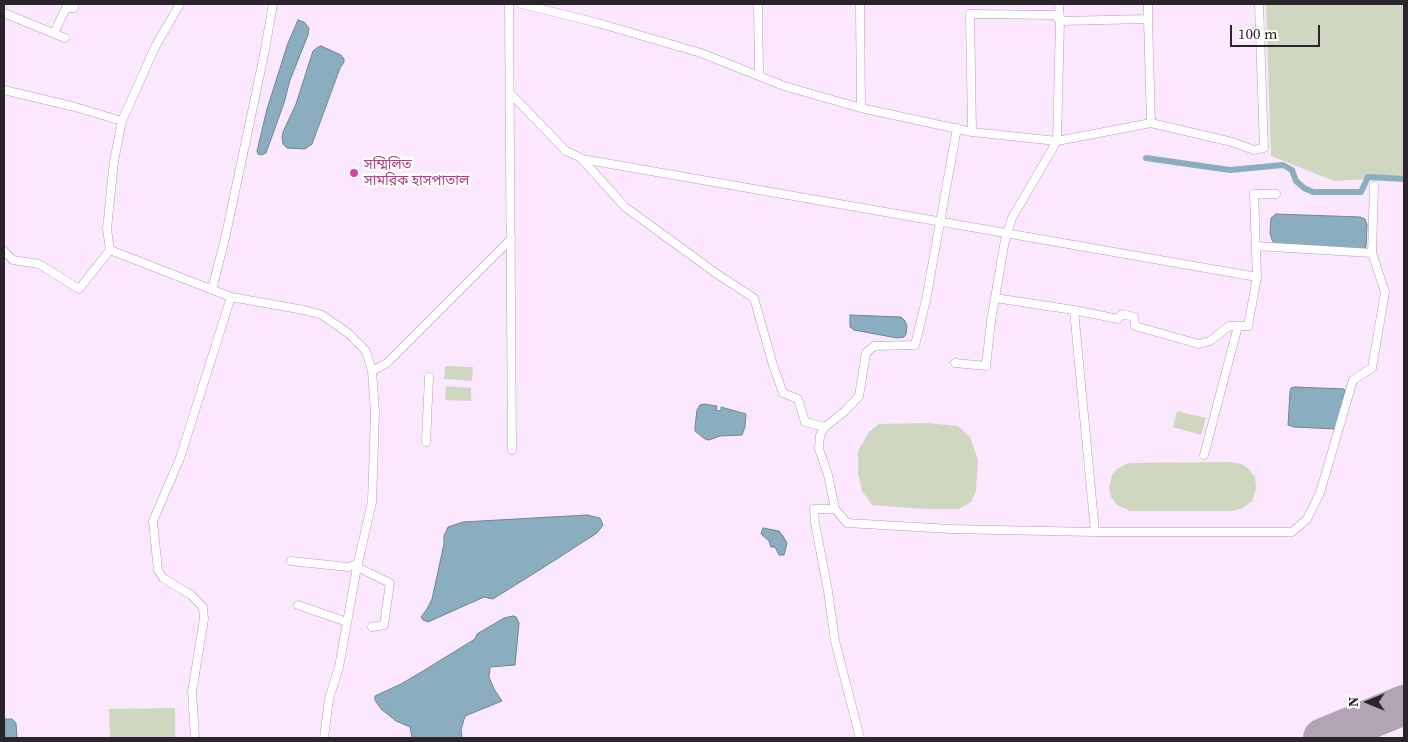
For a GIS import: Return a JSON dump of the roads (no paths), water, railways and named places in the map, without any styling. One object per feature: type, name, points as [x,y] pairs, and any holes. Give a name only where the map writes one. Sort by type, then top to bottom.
[{"type":"street","points":[[4,251],[13,260],[39,264],[79,289],[110,250],[108,229],[114,161],[122,121],[155,48],[180,4]]},
{"type":"street","points":[[212,289],[225,238],[273,4]]},
{"type":"street","points":[[509,4],[512,450]]},
{"type":"street","points":[[521,4],[598,23],[701,53],[784,86],[861,108],[972,132],[1057,141],[1152,123],[1232,142],[1254,150],[1264,148],[1259,4]]},
{"type":"street","points":[[758,4],[759,76]]},
{"type":"street","points":[[860,4],[861,108]]},
{"type":"street","points":[[955,362],[986,366],[1005,240],[1012,218],[1057,141],[1060,4]]},
{"type":"street","points":[[1148,4],[1152,123]]},
{"type":"street","points":[[54,33],[66,8],[74,8]]},
{"type":"street","points":[[4,13],[65,38]]},
{"type":"street","points":[[972,132],[970,14],[1055,15],[1060,21]]},
{"type":"street","points":[[1060,21],[1148,19]]},
{"type":"street","points":[[4,90],[122,121]]},
{"type":"street","points":[[511,94],[566,151],[581,158],[1257,277]]},
{"type":"street","points":[[957,128],[926,300],[915,345],[874,346],[866,352],[859,396],[825,427],[820,435],[819,449],[828,475],[835,510],[847,523],[950,529],[1095,532],[1292,532],[1307,519],[1320,492],[1353,380],[1372,368],[1384,292],[1372,253],[1374,186]]},
{"type":"street","points":[[581,158],[625,207],[717,274],[754,298],[772,365],[783,393],[798,399],[805,422],[825,427]]},
{"type":"street","points":[[995,298],[1074,310],[1118,320],[1122,314],[1134,317],[1135,326],[1199,344],[1210,341],[1229,326],[1248,326],[1257,277],[1254,194],[1276,194]]},
{"type":"street","points":[[372,371],[387,363],[511,239]]},
{"type":"street","points":[[1256,246],[1372,253]]},
{"type":"street","points":[[110,250],[230,297],[322,315],[348,333],[366,351],[372,371],[375,412],[372,502],[339,667],[328,700],[324,738]]},
{"type":"street","points":[[195,738],[192,692],[204,619],[202,607],[191,595],[163,578],[158,570],[153,522],[180,458],[230,297]]},
{"type":"street","points":[[1074,310],[1095,532]]},
{"type":"street","points":[[1204,455],[1238,326]]},
{"type":"street","points":[[426,442],[429,377]]},
{"type":"street","points":[[835,510],[814,509],[815,524],[828,591],[835,642],[860,738]]},
{"type":"street","points":[[291,561],[338,567],[358,566],[390,583],[384,625],[372,628]]},
{"type":"street","points":[[298,605],[347,622]]},
{"type":"water","points":[[298,20],[304,22],[309,28],[308,35],[290,80],[266,153],[261,155],[257,151],[267,109],[288,43]]},
{"type":"water","points":[[321,46],[341,55],[344,62],[340,68],[312,144],[305,149],[287,148],[283,144],[283,132],[296,104],[313,51]]},
{"type":"water","points":[[1276,214],[1360,217],[1365,219],[1367,225],[1366,247],[1361,250],[1274,243],[1270,233],[1271,218]]},
{"type":"water","points":[[850,315],[901,317],[907,326],[906,334],[904,337],[897,338],[854,330],[850,327]]},
{"type":"water","points":[[1291,388],[1344,389],[1345,392],[1336,429],[1288,425],[1290,392]]},
{"type":"water","points":[[700,405],[717,406],[716,410],[721,411],[721,407],[746,414],[742,435],[720,436],[709,440],[695,431],[697,410]]},
{"type":"water","points":[[587,515],[600,518],[603,525],[597,533],[493,599],[484,597],[428,622],[421,617],[432,599],[444,536],[448,527],[463,522]]},
{"type":"water","points":[[763,528],[779,531],[783,536],[787,543],[784,555],[779,555],[775,547],[771,547],[769,541],[761,534]]},
{"type":"water","points":[[516,617],[519,623],[515,665],[490,667],[489,677],[502,701],[465,716],[461,730],[462,738],[412,738],[410,727],[396,721],[381,709],[375,700],[375,696],[423,671],[475,639],[477,634],[504,618]]},
{"type":"water","points":[[4,719],[12,719],[16,723],[17,738],[4,738]]},
{"type":"waterway","points":[[1146,158],[1230,170],[1283,165],[1292,170],[1296,181],[1304,188],[1313,192],[1361,192],[1368,177],[1404,179]]},
{"type":"place","name":"সম্মিলিত সামরিক হাসপাতাল","points":[[354,173]]}]
